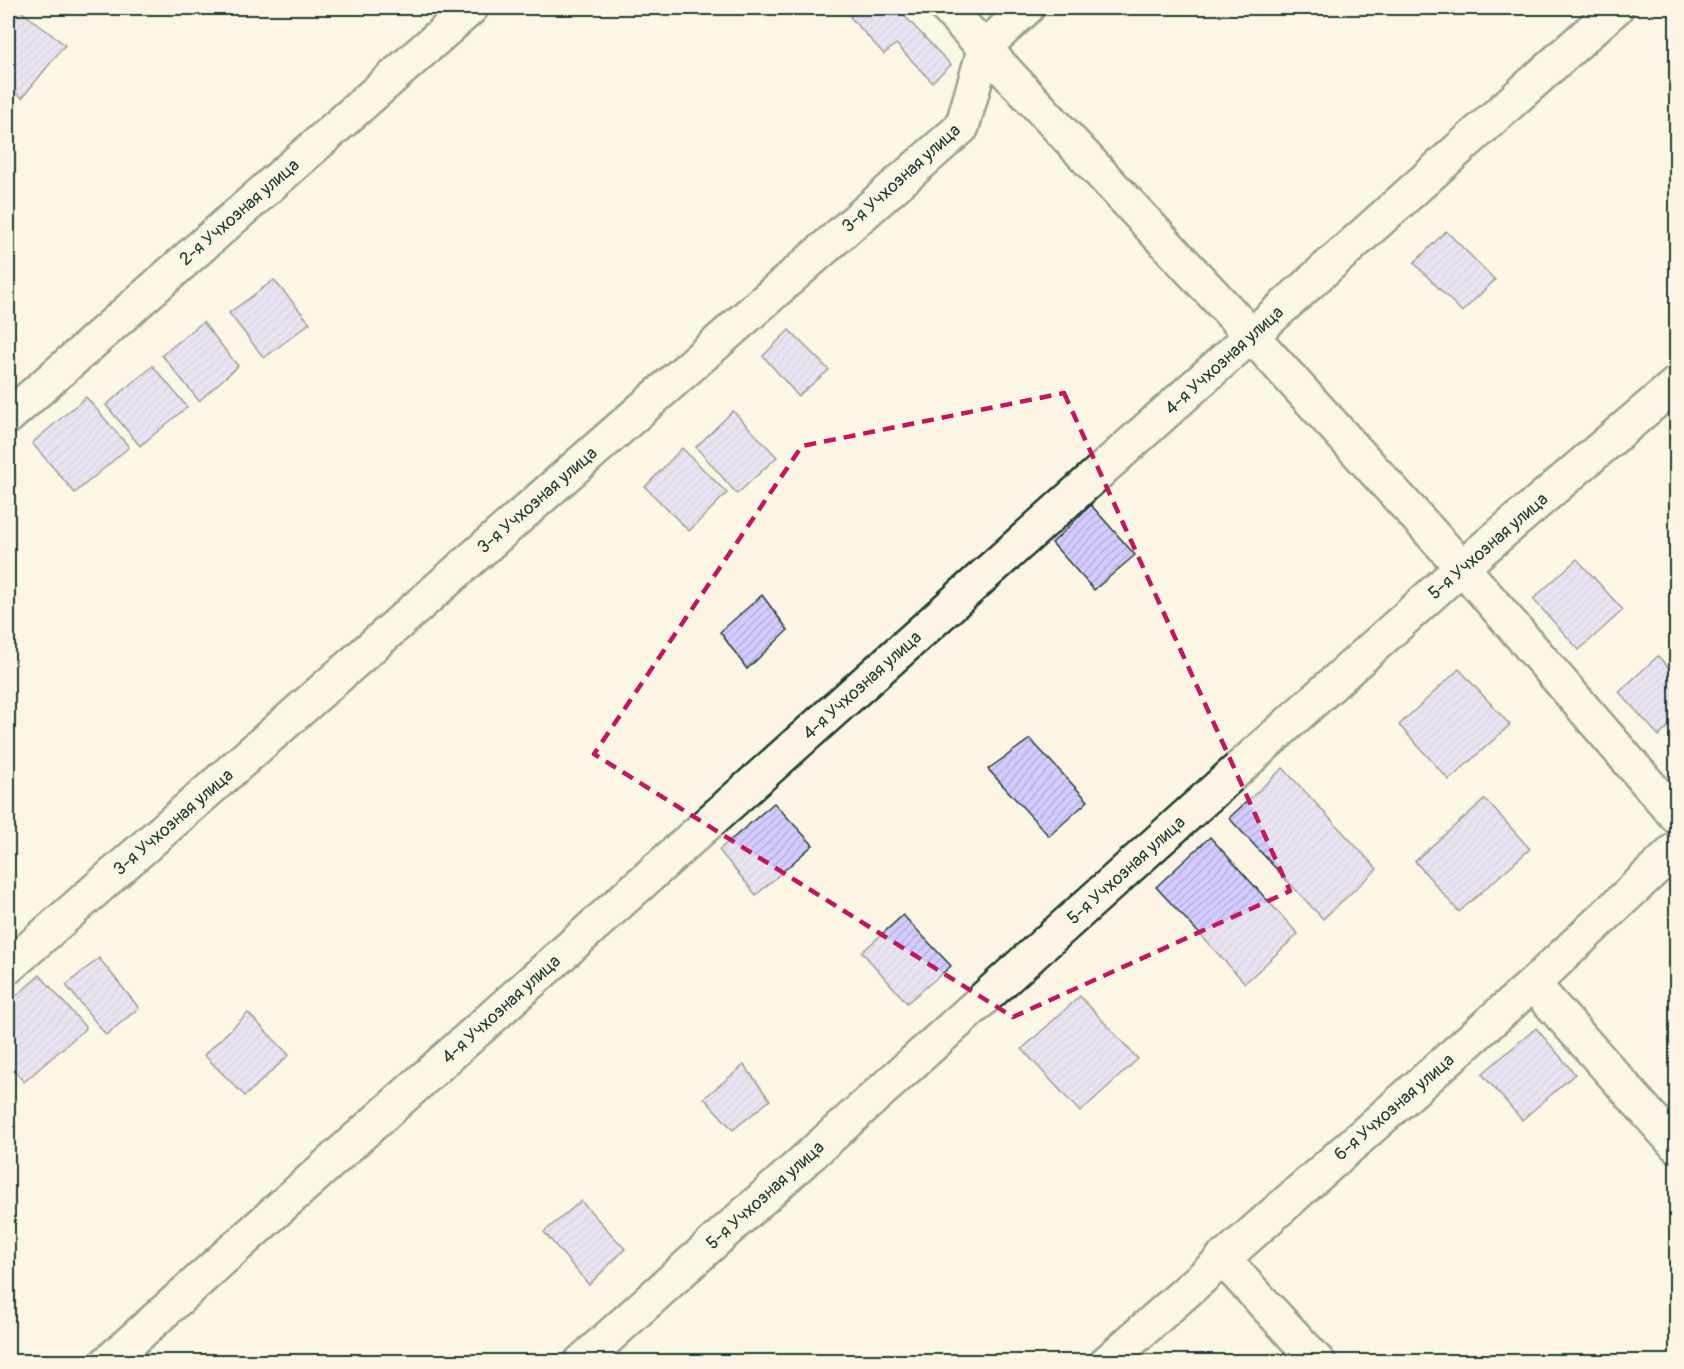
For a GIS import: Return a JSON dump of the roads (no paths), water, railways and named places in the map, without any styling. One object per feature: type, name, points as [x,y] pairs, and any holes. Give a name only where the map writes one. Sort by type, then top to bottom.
[{"type":"street","name":"2-я Учхозная улица","points":[[8,417],[471,8]]},
{"type":"street","points":[[947,8],[1251,335],[1462,567],[1677,816]]},
{"type":"street","points":[[985,47],[1027,8]]},
{"type":"street","name":"4-я Учхозная улица","points":[[108,1362],[1616,8]]},
{"type":"street","name":"3-я Учхозная улица","points":[[8,967],[962,127],[985,47]]},
{"type":"street","name":"5-я Учхозная улица","points":[[581,1362],[1462,567],[1677,384]]},
{"type":"street","name":"6-я Учхозная улица","points":[[1107,1362],[1533,984],[1677,849]]},
{"type":"street","points":[[1533,984],[1677,1145]]},
{"type":"street","points":[[1222,1258],[1318,1362]]}]
